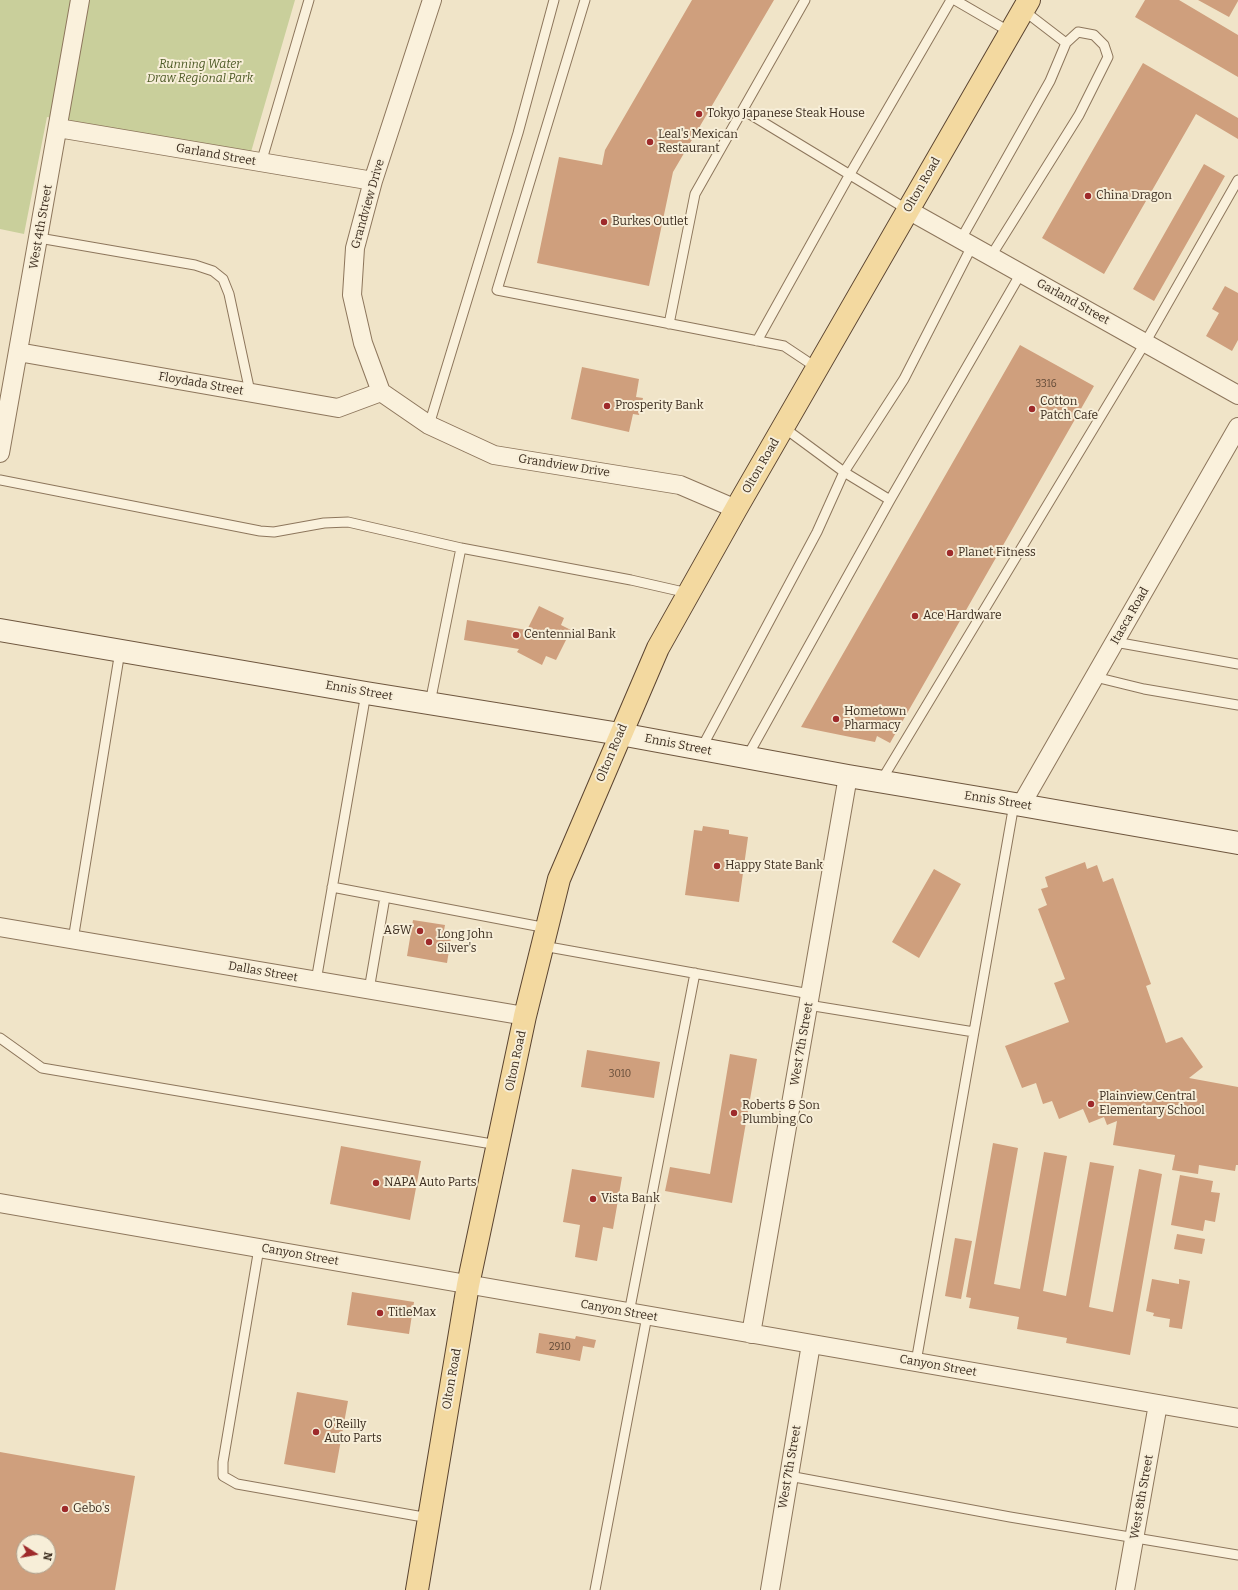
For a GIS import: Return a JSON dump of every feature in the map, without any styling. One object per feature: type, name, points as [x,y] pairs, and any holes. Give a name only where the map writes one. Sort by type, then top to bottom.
[{"type":"main road","name":"Olton Road","points":[[417,1590],[468,1285],[525,1016],[559,879],[658,648],[736,509],[1026,5]]},
{"type":"main road","name":"Ennis Street","points":[[0,630],[430,704],[620,734],[880,782],[1018,804],[1238,843]]},
{"type":"street","name":"West 4th Street","points":[[0,453],[80,0]]},
{"type":"street","name":"Grandview Drive","points":[[432,0],[373,182],[355,248],[352,296],[363,343],[381,392],[429,425],[494,455],[680,485],[736,509]]},
{"type":"street","name":"Garland Street","points":[[58,128],[373,182]]},
{"type":"street","name":"Garland Street","points":[[908,210],[1238,395]]},
{"type":"street","name":"Floydada Street","points":[[18,352],[338,408],[381,392]]},
{"type":"street","name":"Itasca Road","points":[[1018,804],[1095,677],[1238,427]]},
{"type":"street","name":"West 7th Street","points":[[751,1334],[848,776]]},
{"type":"street","name":"Dallas Street","points":[[0,927],[525,1016]]},
{"type":"street","name":"Canyon Street","points":[[0,1203],[1238,1418]]},
{"type":"street","name":"West 7th Street","points":[[770,1590],[811,1344]]},
{"type":"street","name":"West 8th Street","points":[[1125,1590],[1158,1404]]},
{"type":"lane","points":[[261,163],[309,0]]},
{"type":"lane","points":[[429,425],[518,133],[554,0]]},
{"type":"lane","points":[[585,0],[497,290],[784,346],[817,368]]},
{"type":"lane","points":[[669,324],[695,194],[805,0]]},
{"type":"lane","points":[[757,341],[850,174],[951,0]]},
{"type":"lane","points":[[955,0],[1010,32]]},
{"type":"lane","points":[[1026,5],[1066,43]]},
{"type":"lane","points":[[701,750],[817,532],[844,472],[904,379],[966,242],[1050,81],[1066,43],[1078,32],[1094,35],[1104,45],[1108,57],[1078,115],[991,256]]},
{"type":"lane","points":[[743,110],[908,210]]},
{"type":"lane","points":[[880,782],[1144,343],[1238,180]]},
{"type":"lane","points":[[39,238],[195,265],[213,272],[223,279],[229,294],[250,392]]},
{"type":"lane","points":[[746,758],[890,500],[1021,273]]},
{"type":"lane","points":[[783,427],[844,472],[890,500]]},
{"type":"lane","points":[[0,480],[260,531],[274,532],[324,523],[348,522],[461,548],[630,580],[688,594]]},
{"type":"lane","points":[[430,704],[461,548]]},
{"type":"lane","points":[[1115,642],[1238,664]]},
{"type":"lane","points":[[73,940],[120,651]]},
{"type":"lane","points":[[1095,677],[1144,689],[1238,705]]},
{"type":"lane","points":[[316,981],[366,693]]},
{"type":"lane","points":[[916,1362],[974,1032],[1018,804]]},
{"type":"lane","points":[[332,887],[385,897],[545,937],[809,999],[974,1032]]},
{"type":"lane","points":[[369,990],[385,897]]},
{"type":"lane","points":[[629,1313],[695,973]]},
{"type":"lane","points":[[0,1038],[42,1068],[498,1145]]},
{"type":"lane","points":[[259,1248],[223,1462],[223,1476],[237,1484],[429,1518]]},
{"type":"lane","points":[[595,1590],[647,1316]]},
{"type":"lane","points":[[789,1476],[1010,1517],[1238,1555]]},
{"type":"green space","name":"Running Water Draw Regional Park","points":[[0,0],[295,0],[251,152],[47,117],[24,234],[0,229]]},
{"type":"building","points":[[692,0],[774,0],[673,172],[649,286],[537,263],[559,157],[602,165],[605,150]]},
{"type":"building","points":[[1145,0],[1179,0],[1238,35],[1238,77],[1135,17]]},
{"type":"building","points":[[1198,0],[1238,0],[1238,1],[1229,17]]},
{"type":"building","points":[[1143,63],[1238,118],[1238,139],[1196,114],[1104,274],[1042,238]]},
{"type":"building","points":[[1204,164],[1225,176],[1154,301],[1133,289]]},
{"type":"building","points":[[1225,286],[1238,293],[1238,340],[1232,351],[1206,336],[1219,313],[1212,309]]},
{"type":"building","points":[[1020,345],[1094,386],[933,668],[890,743],[877,736],[875,742],[801,727]]},
{"type":"building","name":"Prosperity Bank","points":[[582,367],[639,379],[636,397],[643,398],[639,415],[633,414],[629,432],[571,419]]},
{"type":"building","name":"Centennial Bank","points":[[539,606],[564,618],[561,625],[571,630],[556,660],[546,656],[542,665],[517,652],[519,649],[464,640],[467,620],[527,630]]},
{"type":"building","name":"Happy State Bank","points":[[703,826],[729,830],[729,834],[748,837],[739,902],[685,895],[694,830],[702,831]]},
{"type":"building","points":[[1085,862],[1087,869],[1097,865],[1103,882],[1113,878],[1151,984],[1146,986],[1166,1043],[1182,1037],[1203,1067],[1189,1078],[1238,1087],[1238,1165],[1236,1165],[1235,1171],[1199,1165],[1198,1174],[1172,1170],[1175,1155],[1113,1145],[1117,1121],[1107,1125],[1104,1117],[1089,1123],[1083,1109],[1059,1119],[1052,1101],[1043,1104],[1036,1083],[1022,1088],[1005,1046],[1069,1022],[1054,983],[1065,979],[1038,909],[1047,905],[1041,889],[1048,887],[1045,877]]},
{"type":"building","points":[[934,869],[961,884],[919,958],[892,942]]},
{"type":"building","points":[[413,920],[445,925],[443,936],[451,938],[447,963],[407,956]]},
{"type":"building","points":[[587,1050],[660,1062],[654,1098],[581,1087]]},
{"type":"building","name":"Roberts & Son Plumbing Co","points":[[730,1054],[757,1059],[732,1203],[665,1191],[670,1167],[710,1174]]},
{"type":"building","points":[[993,1143],[1018,1148],[994,1284],[1020,1289],[1044,1152],[1067,1156],[1043,1291],[1066,1296],[1090,1162],[1114,1166],[1089,1307],[1113,1312],[1139,1169],[1162,1174],[1130,1355],[1066,1343],[1067,1338],[1017,1329],[1019,1317],[969,1308],[971,1298],[966,1297]]},
{"type":"building","name":"NAPA Auto Parts","points":[[341,1146],[421,1161],[410,1220],[330,1204]]},
{"type":"building","name":"Vista Bank","points":[[572,1169],[622,1177],[613,1229],[603,1227],[597,1261],[575,1257],[580,1225],[563,1222]]},
{"type":"building","points":[[1180,1175],[1213,1181],[1211,1192],[1220,1193],[1215,1222],[1205,1220],[1203,1231],[1171,1225]]},
{"type":"building","points":[[1177,1234],[1205,1239],[1202,1254],[1174,1249]]},
{"type":"building","points":[[955,1238],[972,1241],[961,1299],[945,1296]]},
{"type":"building","points":[[1152,1279],[1179,1284],[1179,1279],[1190,1281],[1182,1329],[1169,1327],[1170,1319],[1153,1316],[1154,1313],[1146,1311]]},
{"type":"building","name":"TitleMax","points":[[352,1292],[414,1302],[409,1334],[347,1325]]},
{"type":"building","points":[[539,1333],[575,1339],[576,1336],[596,1340],[594,1348],[583,1346],[580,1361],[536,1353]]},
{"type":"building","name":"O'Reilly Auto Parts","points":[[297,1392],[348,1401],[335,1473],[284,1464]]},
{"type":"building","name":"Gebo's","points":[[0,1452],[135,1476],[115,1590],[0,1590]]},
{"type":"place","name":"Tokyo Japanese Steak House","points":[[699,114]]},
{"type":"place","name":"Leal's Mexican Restaurant","points":[[650,142]]},
{"type":"place","name":"China Dragon","points":[[1088,196]]},
{"type":"place","name":"Burkes Outlet","points":[[604,222]]},
{"type":"place","name":"Prosperity Bank","points":[[607,406]]},
{"type":"place","name":"Cotton Patch Cafe","points":[[1032,409]]},
{"type":"place","name":"Planet Fitness","points":[[950,553]]},
{"type":"place","name":"Ace Hardware","points":[[915,616]]},
{"type":"place","name":"Centennial Bank","points":[[516,635]]},
{"type":"place","name":"Hometown Pharmacy","points":[[836,719]]},
{"type":"place","name":"Happy State Bank","points":[[717,866]]},
{"type":"place","name":"A&W","points":[[420,931]]},
{"type":"place","name":"Long John Silver's","points":[[429,942]]},
{"type":"place","name":"Plainview Central Elementary School","points":[[1091,1104]]},
{"type":"place","name":"Roberts & Son Plumbing Co","points":[[734,1113]]},
{"type":"place","name":"NAPA Auto Parts","points":[[376,1183]]},
{"type":"place","name":"Vista Bank","points":[[593,1199]]},
{"type":"place","name":"TitleMax","points":[[380,1313]]},
{"type":"place","name":"O'Reilly Auto Parts","points":[[316,1432]]},
{"type":"place","name":"Gebo's","points":[[65,1509]]}]
